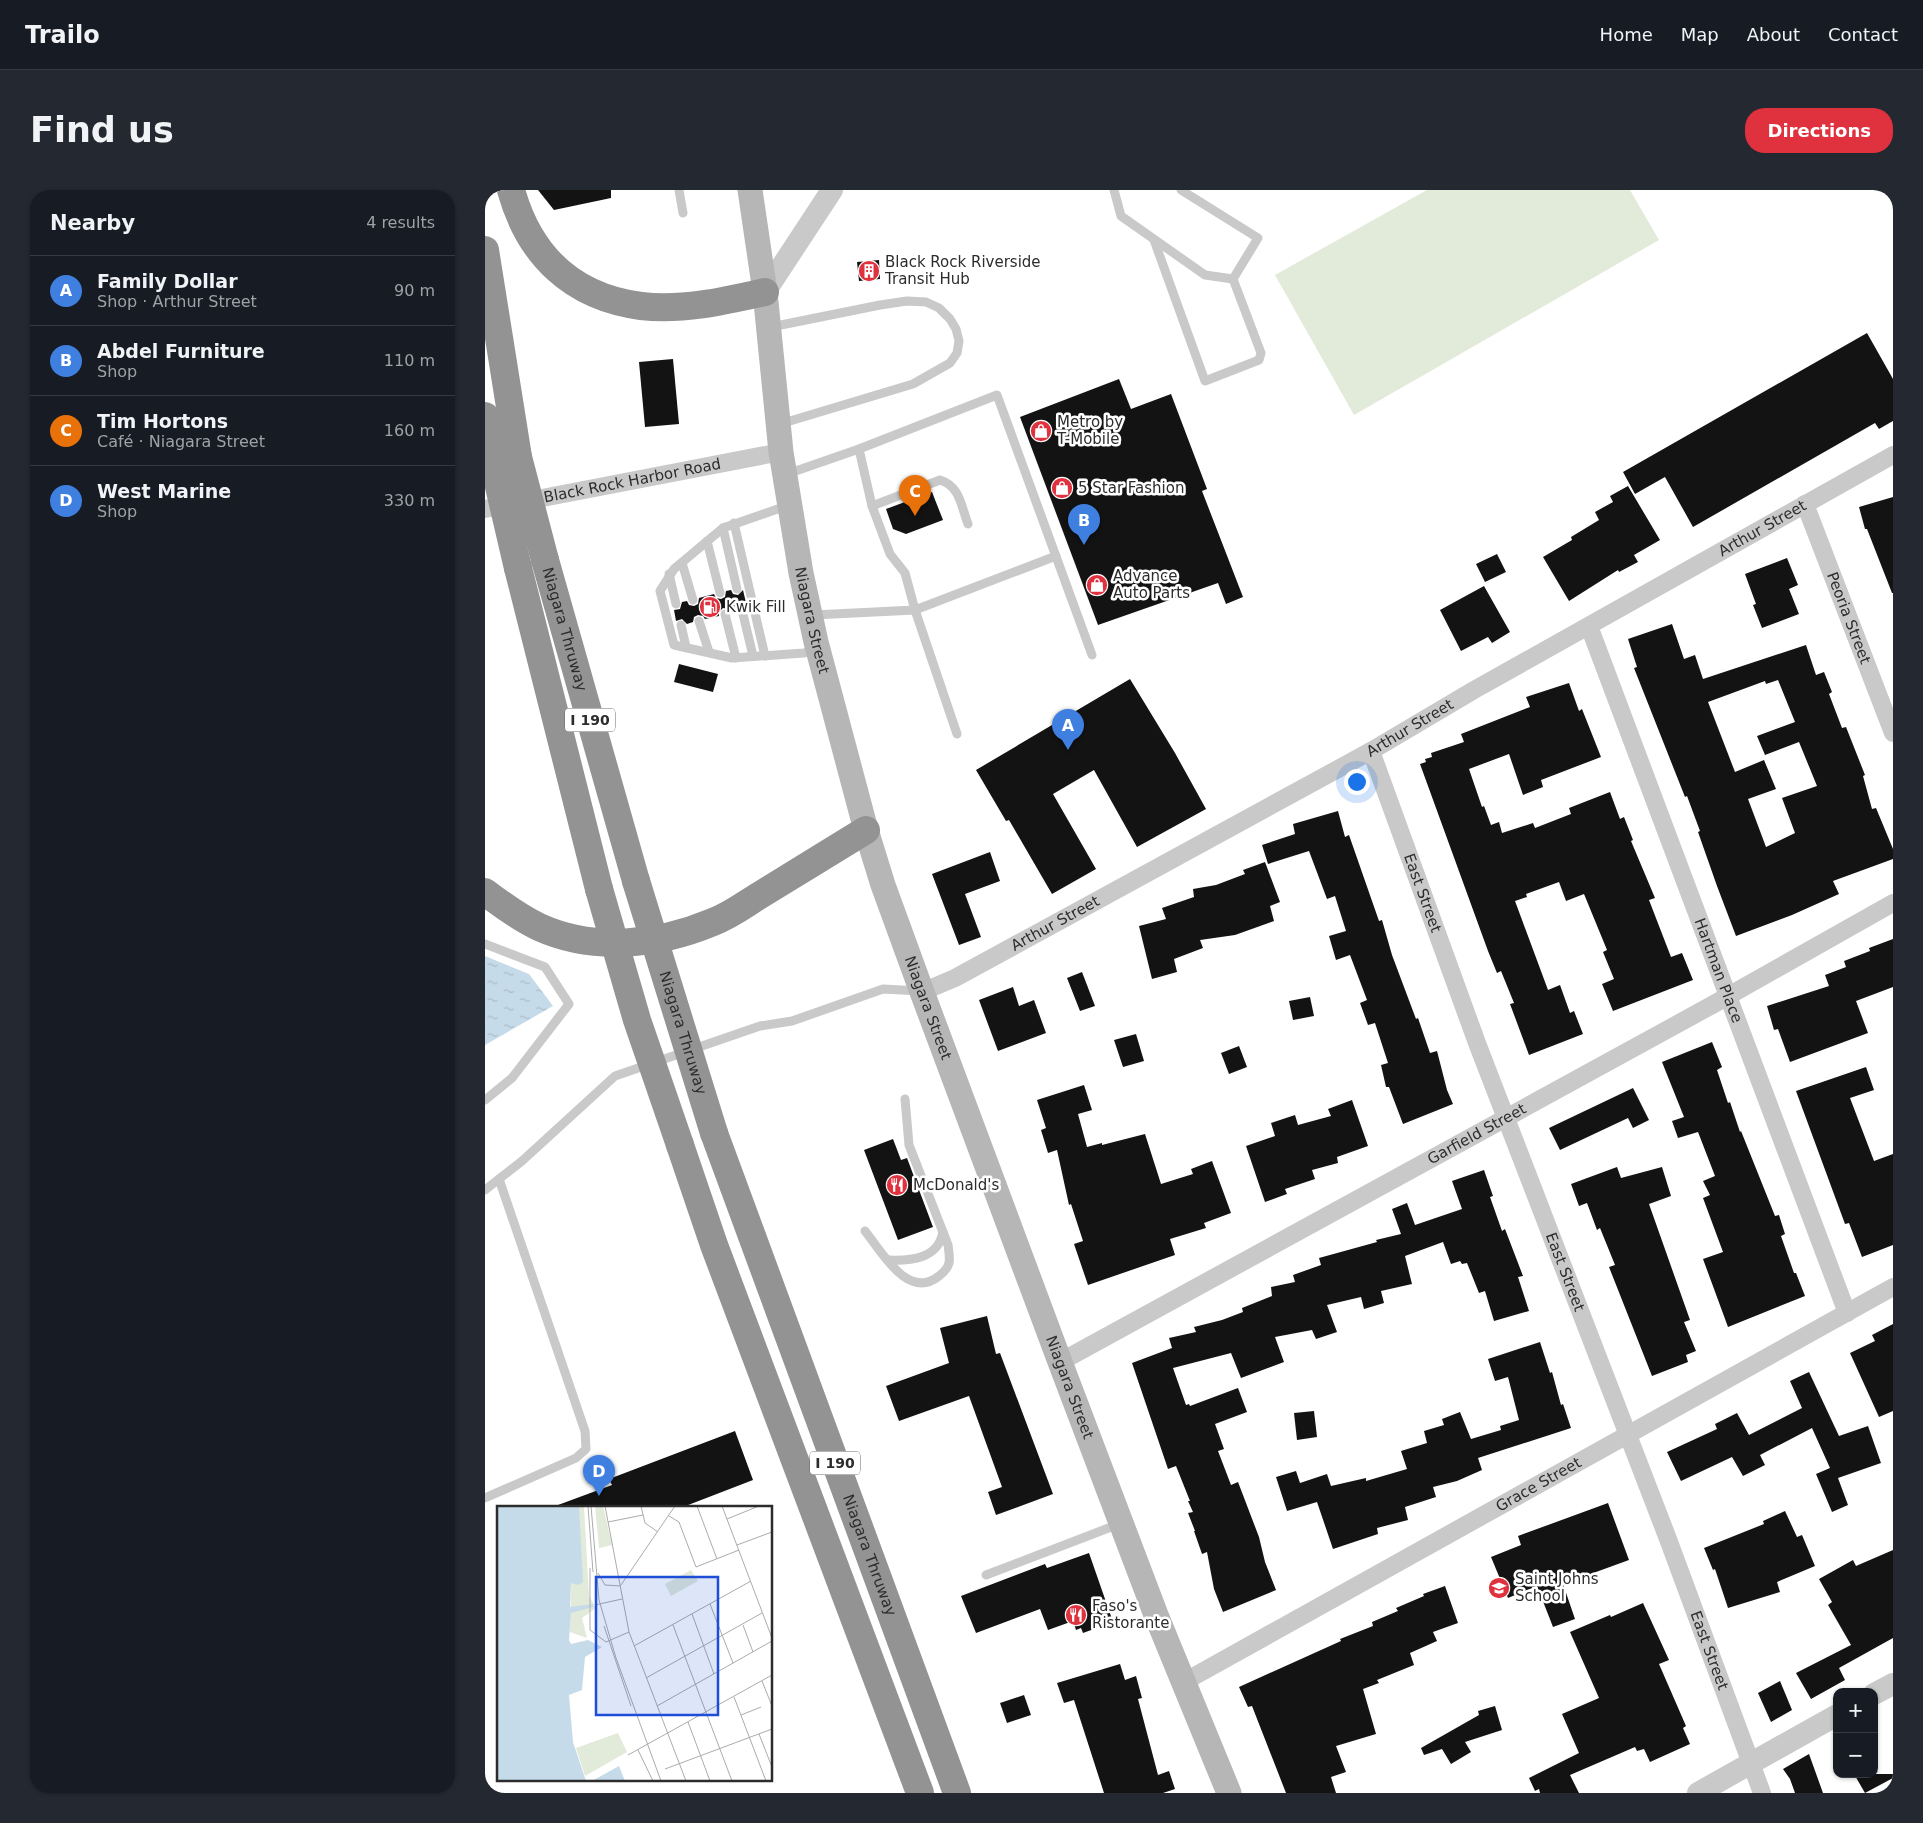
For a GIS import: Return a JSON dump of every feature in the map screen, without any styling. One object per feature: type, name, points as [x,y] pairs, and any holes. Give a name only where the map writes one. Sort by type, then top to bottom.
[{"type":"highway","points":[[511,190],[523,225],[535,245],[549,262],[565,277],[610,300],[641,306],[670,306],[711,303],[765,292]]},
{"type":"highway","name":"Niagara Thruway","points":[[485,250],[518,568],[599,890],[637,1020],[714,1245],[920,1793]]},
{"type":"highway","name":"Niagara Thruway","points":[[485,416],[506,459],[545,560],[636,881],[714,1133],[957,1793]]},
{"type":"highway","points":[[485,892],[516,914],[538,926],[578,940],[601,943],[655,940],[715,922],[866,830]]},
{"type":"main road","name":"Niagara Street","points":[[750,190],[765,292],[777,425],[789,505],[810,615],[866,830],[883,884],[922,992],[1059,1362],[1182,1683],[1229,1793]]},
{"type":"street","points":[[765,292],[832,190]]},
{"type":"street","name":"Arthur Street","points":[[922,992],[955,978],[1371,751],[1474,690],[1893,455]]},
{"type":"street","name":"Black Rock Harbor Road","points":[[485,509],[782,463]]},
{"type":"street","name":"Peoria Street","points":[[1805,504],[1893,733]]},
{"type":"street","name":"Hartman Place","points":[[1589,626],[1847,1313]]},
{"type":"street","name":"East Street","points":[[1371,751],[1507,1118],[1668,1539],[1761,1793]]},
{"type":"street","name":"Garfield Street","points":[[1059,1362],[1507,1118],[1893,902]]},
{"type":"street","name":"Grace Street","points":[[1182,1683],[1893,1287]]},
{"type":"street","points":[[1878,1692],[1893,1684]]},
{"type":"street","points":[[1699,1793],[1833,1718]]},
{"type":"lane","points":[[679,190],[683,213]]},
{"type":"lane","points":[[1114,190],[1121,216],[1205,275],[1233,279]]},
{"type":"lane","points":[[1181,190],[1258,238],[1233,279]]},
{"type":"lane","points":[[1154,240],[1205,381],[1259,360],[1261,356],[1233,279]]},
{"type":"lane","points":[[768,328],[880,305],[907,301],[926,302],[939,308],[950,319],[956,329],[959,341],[957,353],[950,363],[913,384],[777,425]]},
{"type":"lane","points":[[782,463],[859,449],[997,396],[1092,655]]},
{"type":"lane","points":[[859,449],[872,506],[890,554],[905,573],[915,610],[957,734]]},
{"type":"lane","points":[[872,506],[940,480],[954,487],[968,524]]},
{"type":"lane","points":[[789,505],[723,528],[669,574],[660,591],[675,645],[736,658],[804,653],[818,648]]},
{"type":"lane","points":[[734,523],[765,656]]},
{"type":"lane","points":[[723,528],[737,589]]},
{"type":"lane","points":[[707,542],[720,593]]},
{"type":"lane","points":[[810,615],[915,610],[1056,556]]},
{"type":"lane","points":[[682,563],[693,600]]},
{"type":"lane","points":[[669,574],[676,604]]},
{"type":"lane","points":[[742,610],[753,656]]},
{"type":"lane","points":[[725,614],[736,658]]},
{"type":"lane","points":[[699,621],[709,652]]},
{"type":"lane","points":[[681,626],[686,647]]},
{"type":"lane","points":[[485,944],[545,967],[569,1004],[512,1078],[485,1100]]},
{"type":"lane","points":[[485,1190],[615,1076],[760,1026],[792,1021],[883,989],[922,992]]},
{"type":"lane","points":[[865,1231],[902,1277],[912,1282],[923,1283],[934,1280],[945,1272],[950,1261],[948,1245],[909,1145],[905,1099]]},
{"type":"lane","points":[[485,1498],[576,1458],[586,1449],[585,1431],[499,1179]]},
{"type":"lane","points":[[889,1260],[907,1261],[919,1258],[934,1250],[941,1242],[943,1232]]},
{"type":"lane","points":[[986,1575],[1121,1523]]},
{"type":"green space","points":[[1427,190],[1630,190],[1659,240],[1354,415],[1275,275]]},
{"type":"water","points":[[485,956],[529,974],[553,1006],[485,1045]]},
{"type":"building","points":[[538,190],[611,190],[611,198],[554,210]]},
{"type":"building","name":"Black Rock Riverside Transit Hub","points":[[879,260],[880,279],[859,281],[857,262]]},
{"type":"building","points":[[1867,333],[1893,379],[1893,421],[1879,429],[1875,423],[1693,527],[1665,477],[1635,494],[1623,472]]},
{"type":"building","points":[[673,359],[679,424],[645,427],[639,362]]},
{"type":"building","points":[[1119,379],[1131,409],[1171,394],[1207,489],[1202,491],[1243,597],[1226,604],[1218,583],[1098,625],[1020,417]]},
{"type":"building","points":[[1628,486],[1660,540],[1634,555],[1638,562],[1619,572],[1618,570],[1569,601],[1543,557],[1572,540],[1571,537],[1599,520],[1595,512],[1613,502],[1610,496]]},
{"type":"building","points":[[932,492],[943,520],[906,534],[893,529],[886,509]]},
{"type":"building","points":[[1893,497],[1892,593],[1867,529],[1865,529],[1859,507]]},
{"type":"building","points":[[1497,554],[1506,572],[1485,582],[1476,564]]},
{"type":"building","points":[[1787,558],[1798,585],[1789,589],[1799,614],[1762,628],[1753,605],[1756,604],[1745,574]]},
{"type":"building","points":[[1484,586],[1510,632],[1492,643],[1488,637],[1461,651],[1440,610]]},
{"type":"building","name":"Kwik Fill","points":[[731,590],[733,594],[738,595],[743,590],[747,607],[740,604],[736,608],[736,612],[731,613],[729,609],[723,608],[719,612],[719,616],[705,619],[703,616],[698,615],[694,617],[693,622],[687,624],[682,619],[676,621],[674,610],[680,609],[682,602],[687,601],[689,605],[694,606],[698,604],[699,598],[714,594],[716,598],[721,599],[725,597],[726,591]]},
{"type":"building","points":[[1672,624],[1684,659],[1695,655],[1703,679],[1806,645],[1816,675],[1824,672],[1832,692],[1829,694],[1842,728],[1846,727],[1865,775],[1863,776],[1872,809],[1876,808],[1893,849],[1893,859],[1833,881],[1839,894],[1792,915],[1736,936],[1698,832],[1700,831],[1687,796],[1685,797],[1634,668],[1637,667],[1628,639]],"holes":[[[1778,680],[1795,722],[1757,736],[1765,755],[1799,742],[1817,786],[1782,798],[1795,833],[1766,847],[1748,799],[1776,789],[1764,760],[1735,772],[1708,702],[1765,681],[1766,684]]]},
{"type":"building","points":[[679,664],[718,674],[713,692],[674,682]]},
{"type":"building","points":[[1130,679],[1175,753],[1206,809],[1137,847],[1094,770],[1053,794],[1096,869],[1052,894],[1009,820],[1006,821],[976,770]]},
{"type":"building","points":[[1569,683],[1579,711],[1582,709],[1601,757],[1541,780],[1543,787],[1523,795],[1509,754],[1469,769],[1482,807],[1484,806],[1491,825],[1499,822],[1502,833],[1533,823],[1535,828],[1571,814],[1569,808],[1610,792],[1620,819],[1624,817],[1633,840],[1631,841],[1655,898],[1649,900],[1671,957],[1682,953],[1693,980],[1613,1011],[1602,984],[1614,979],[1603,952],[1607,950],[1584,894],[1566,901],[1559,882],[1526,894],[1527,897],[1515,901],[1548,990],[1560,985],[1570,1013],[1574,1011],[1583,1034],[1529,1055],[1510,1004],[1514,1003],[1501,971],[1497,973],[1488,951],[1420,764],[1426,762],[1425,759],[1432,757],[1431,753],[1464,742],[1461,734],[1530,707],[1526,697]]},
{"type":"building","points":[[1338,811],[1345,837],[1349,835],[1379,921],[1382,920],[1392,955],[1430,1053],[1437,1051],[1447,1090],[1453,1104],[1403,1124],[1389,1087],[1386,1087],[1381,1065],[1388,1063],[1375,1023],[1368,1025],[1360,1003],[1367,1000],[1350,955],[1336,960],[1329,936],[1346,931],[1335,896],[1327,899],[1309,851],[1268,864],[1262,845],[1295,834],[1293,824]]},
{"type":"building","points":[[990,852],[1000,881],[965,894],[981,937],[959,945],[932,874]]},
{"type":"building","points":[[1265,862],[1280,902],[1270,906],[1274,921],[1235,935],[1200,940],[1203,948],[1174,959],[1177,972],[1152,979],[1139,926],[1166,919],[1162,908],[1194,897],[1193,889],[1216,885],[1245,874],[1243,870]]},
{"type":"building","points":[[1893,939],[1893,987],[1856,1001],[1868,1033],[1790,1062],[1778,1029],[1774,1030],[1767,1006],[1829,986],[1825,975],[1846,967],[1844,961],[1870,951],[1869,948]]},
{"type":"building","points":[[1082,972],[1095,1006],[1080,1011],[1067,978]]},
{"type":"building","points":[[1013,987],[1019,1006],[1034,1000],[1046,1033],[998,1051],[979,1000]]},
{"type":"building","points":[[1310,997],[1314,1016],[1293,1020],[1289,1001]]},
{"type":"building","points":[[1136,1034],[1144,1061],[1123,1067],[1114,1040]]},
{"type":"building","points":[[1712,1042],[1722,1067],[1717,1070],[1728,1103],[1730,1102],[1740,1132],[1775,1216],[1779,1215],[1785,1234],[1781,1236],[1794,1273],[1796,1273],[1805,1296],[1728,1327],[1703,1259],[1723,1252],[1703,1198],[1710,1195],[1703,1181],[1715,1176],[1698,1132],[1678,1138],[1672,1121],[1684,1117],[1662,1062]]},
{"type":"building","points":[[1239,1046],[1247,1067],[1229,1074],[1221,1053]]},
{"type":"building","points":[[1866,1067],[1874,1090],[1850,1098],[1874,1161],[1893,1154],[1893,1245],[1862,1257],[1849,1223],[1845,1224],[1796,1091]]},
{"type":"building","points":[[1084,1085],[1092,1110],[1078,1114],[1087,1147],[1145,1134],[1161,1184],[1193,1174],[1191,1169],[1212,1161],[1231,1213],[1204,1223],[1206,1228],[1170,1239],[1175,1255],[1088,1285],[1074,1244],[1083,1241],[1071,1204],[1069,1205],[1057,1150],[1048,1153],[1041,1130],[1046,1128],[1037,1100]]},
{"type":"building","points":[[1633,1088],[1649,1120],[1633,1128],[1628,1118],[1560,1150],[1549,1128]]},
{"type":"building","points":[[1352,1100],[1368,1146],[1337,1157],[1338,1163],[1312,1170],[1315,1179],[1285,1189],[1287,1194],[1265,1202],[1246,1146],[1275,1136],[1271,1123],[1295,1115],[1298,1125],[1331,1116],[1328,1109]]},
{"type":"building","name":"McDonald's","points":[[893,1139],[901,1160],[907,1158],[933,1227],[898,1240],[864,1150]]},
{"type":"building","points":[[1617,1167],[1621,1178],[1662,1167],[1671,1196],[1649,1204],[1690,1320],[1684,1322],[1696,1351],[1686,1355],[1688,1362],[1652,1376],[1609,1267],[1615,1265],[1600,1228],[1597,1230],[1587,1203],[1579,1206],[1571,1184]]},
{"type":"building","points":[[1484,1170],[1493,1196],[1490,1197],[1502,1231],[1505,1229],[1523,1276],[1518,1277],[1529,1311],[1494,1321],[1485,1291],[1479,1293],[1467,1263],[1462,1264],[1460,1261],[1451,1264],[1443,1242],[1405,1256],[1412,1284],[1381,1291],[1384,1303],[1364,1309],[1361,1297],[1327,1305],[1337,1332],[1316,1339],[1312,1330],[1275,1337],[1284,1362],[1241,1378],[1231,1353],[1173,1368],[1186,1405],[1189,1404],[1190,1406],[1238,1388],[1247,1412],[1215,1424],[1224,1449],[1218,1451],[1231,1485],[1238,1482],[1259,1537],[1265,1562],[1276,1590],[1223,1612],[1214,1589],[1207,1552],[1202,1554],[1188,1513],[1193,1512],[1188,1501],[1190,1501],[1176,1466],[1168,1469],[1132,1363],[1172,1348],[1169,1338],[1196,1332],[1194,1327],[1222,1320],[1243,1312],[1242,1308],[1272,1296],[1271,1287],[1295,1282],[1293,1275],[1321,1265],[1319,1258],[1401,1234],[1392,1209],[1407,1203],[1415,1225],[1462,1209],[1452,1181]]},
{"type":"building","points":[[987,1316],[996,1354],[1000,1353],[1053,1494],[996,1515],[988,1492],[1002,1487],[969,1396],[899,1421],[886,1386],[949,1363],[940,1328]]},
{"type":"building","points":[[1893,1324],[1893,1411],[1879,1417],[1850,1353],[1875,1341],[1872,1335]]},
{"type":"building","points":[[1540,1342],[1550,1373],[1552,1372],[1561,1405],[1563,1404],[1571,1428],[1478,1458],[1482,1470],[1457,1481],[1433,1487],[1436,1497],[1405,1507],[1408,1520],[1377,1528],[1378,1534],[1333,1549],[1317,1502],[1287,1511],[1276,1477],[1296,1471],[1300,1483],[1327,1474],[1331,1486],[1366,1478],[1366,1481],[1407,1469],[1401,1451],[1427,1443],[1424,1431],[1444,1425],[1442,1419],[1460,1412],[1471,1439],[1501,1430],[1500,1426],[1519,1420],[1508,1377],[1495,1381],[1488,1359]]},
{"type":"building","points":[[1809,1372],[1839,1436],[1868,1426],[1881,1463],[1838,1478],[1848,1505],[1832,1512],[1816,1474],[1830,1468],[1812,1428],[1760,1455],[1765,1465],[1743,1476],[1732,1457],[1681,1481],[1667,1452],[1717,1429],[1715,1424],[1737,1413],[1749,1435],[1802,1408],[1790,1381]]},
{"type":"building","points":[[1314,1411],[1317,1437],[1297,1440],[1294,1413]]},
{"type":"building","points":[[735,1431],[753,1480],[686,1506],[558,1506],[612,1485],[609,1479]]},
{"type":"building","points":[[1608,1503],[1629,1560],[1563,1584],[1575,1619],[1553,1627],[1537,1586],[1508,1598],[1491,1557],[1521,1545],[1518,1536]]},
{"type":"building","points":[[1785,1511],[1797,1537],[1802,1535],[1815,1566],[1777,1582],[1780,1592],[1728,1608],[1715,1569],[1713,1570],[1704,1548],[1764,1524],[1763,1521]]},
{"type":"building","points":[[1893,1550],[1893,1638],[1839,1668],[1845,1680],[1811,1699],[1796,1673],[1851,1645],[1828,1605],[1832,1602],[1819,1579],[1853,1560],[1856,1566]]},
{"type":"building","points":[[1089,1553],[1113,1622],[1083,1633],[1081,1628],[1076,1630],[1073,1621],[1048,1630],[1040,1609],[976,1633],[961,1596],[1045,1564],[1047,1568]]},
{"type":"building","points":[[1445,1586],[1458,1623],[1433,1632],[1437,1641],[1410,1653],[1414,1665],[1377,1680],[1379,1683],[1363,1689],[1376,1734],[1336,1746],[1346,1772],[1331,1777],[1336,1793],[1286,1793],[1252,1706],[1248,1707],[1239,1687],[1341,1641],[1340,1639],[1373,1626],[1372,1622],[1398,1611],[1396,1608],[1424,1596],[1423,1594]]},
{"type":"building","points":[[1643,1603],[1669,1660],[1659,1664],[1686,1726],[1683,1728],[1690,1744],[1650,1762],[1644,1749],[1637,1751],[1635,1747],[1570,1775],[1579,1793],[1540,1793],[1539,1789],[1535,1791],[1529,1778],[1579,1753],[1562,1714],[1599,1698],[1570,1632]]},
{"type":"building","points":[[1120,1664],[1125,1680],[1136,1676],[1142,1698],[1138,1699],[1158,1775],[1169,1771],[1175,1789],[1163,1793],[1104,1793],[1074,1700],[1064,1703],[1057,1683]]},
{"type":"building","points":[[1780,1681],[1792,1710],[1771,1722],[1758,1693]]},
{"type":"building","points":[[1024,1695],[1031,1715],[1007,1723],[1000,1703]]},
{"type":"building","points":[[1495,1706],[1502,1730],[1465,1742],[1471,1752],[1451,1764],[1442,1749],[1424,1755],[1421,1748],[1479,1715],[1478,1711]]},
{"type":"building","points":[[1809,1754],[1823,1793],[1795,1793],[1790,1779],[1783,1769]]},
{"type":"building","points":[[1878,1774],[1893,1774],[1893,1778],[1865,1793],[1856,1778],[1878,1778]]},
{"type":"place","name":"Black Rock Riverside Transit Hub","points":[[869,271]]},
{"type":"place","name":"Metro by T-Mobile","points":[[1041,431]]},
{"type":"place","name":"5 Star Fashion","points":[[1062,488]]},
{"type":"place","name":"Tim Hortons","points":[[915,516]]},
{"type":"place","name":"Abdel Furniture","points":[[1084,545]]},
{"type":"place","name":"Advance Auto Parts","points":[[1097,585]]},
{"type":"place","name":"Kwik Fill","points":[[710,607]]},
{"type":"place","name":"Family Dollar","points":[[1068,750]]},
{"type":"place","name":"McDonald's","points":[[897,1185]]},
{"type":"place","name":"West Marine","points":[[599,1496]]},
{"type":"place","name":"Saint Johns School","points":[[1499,1588]]},
{"type":"place","name":"Faso's Ristorante","points":[[1076,1615]]}]
